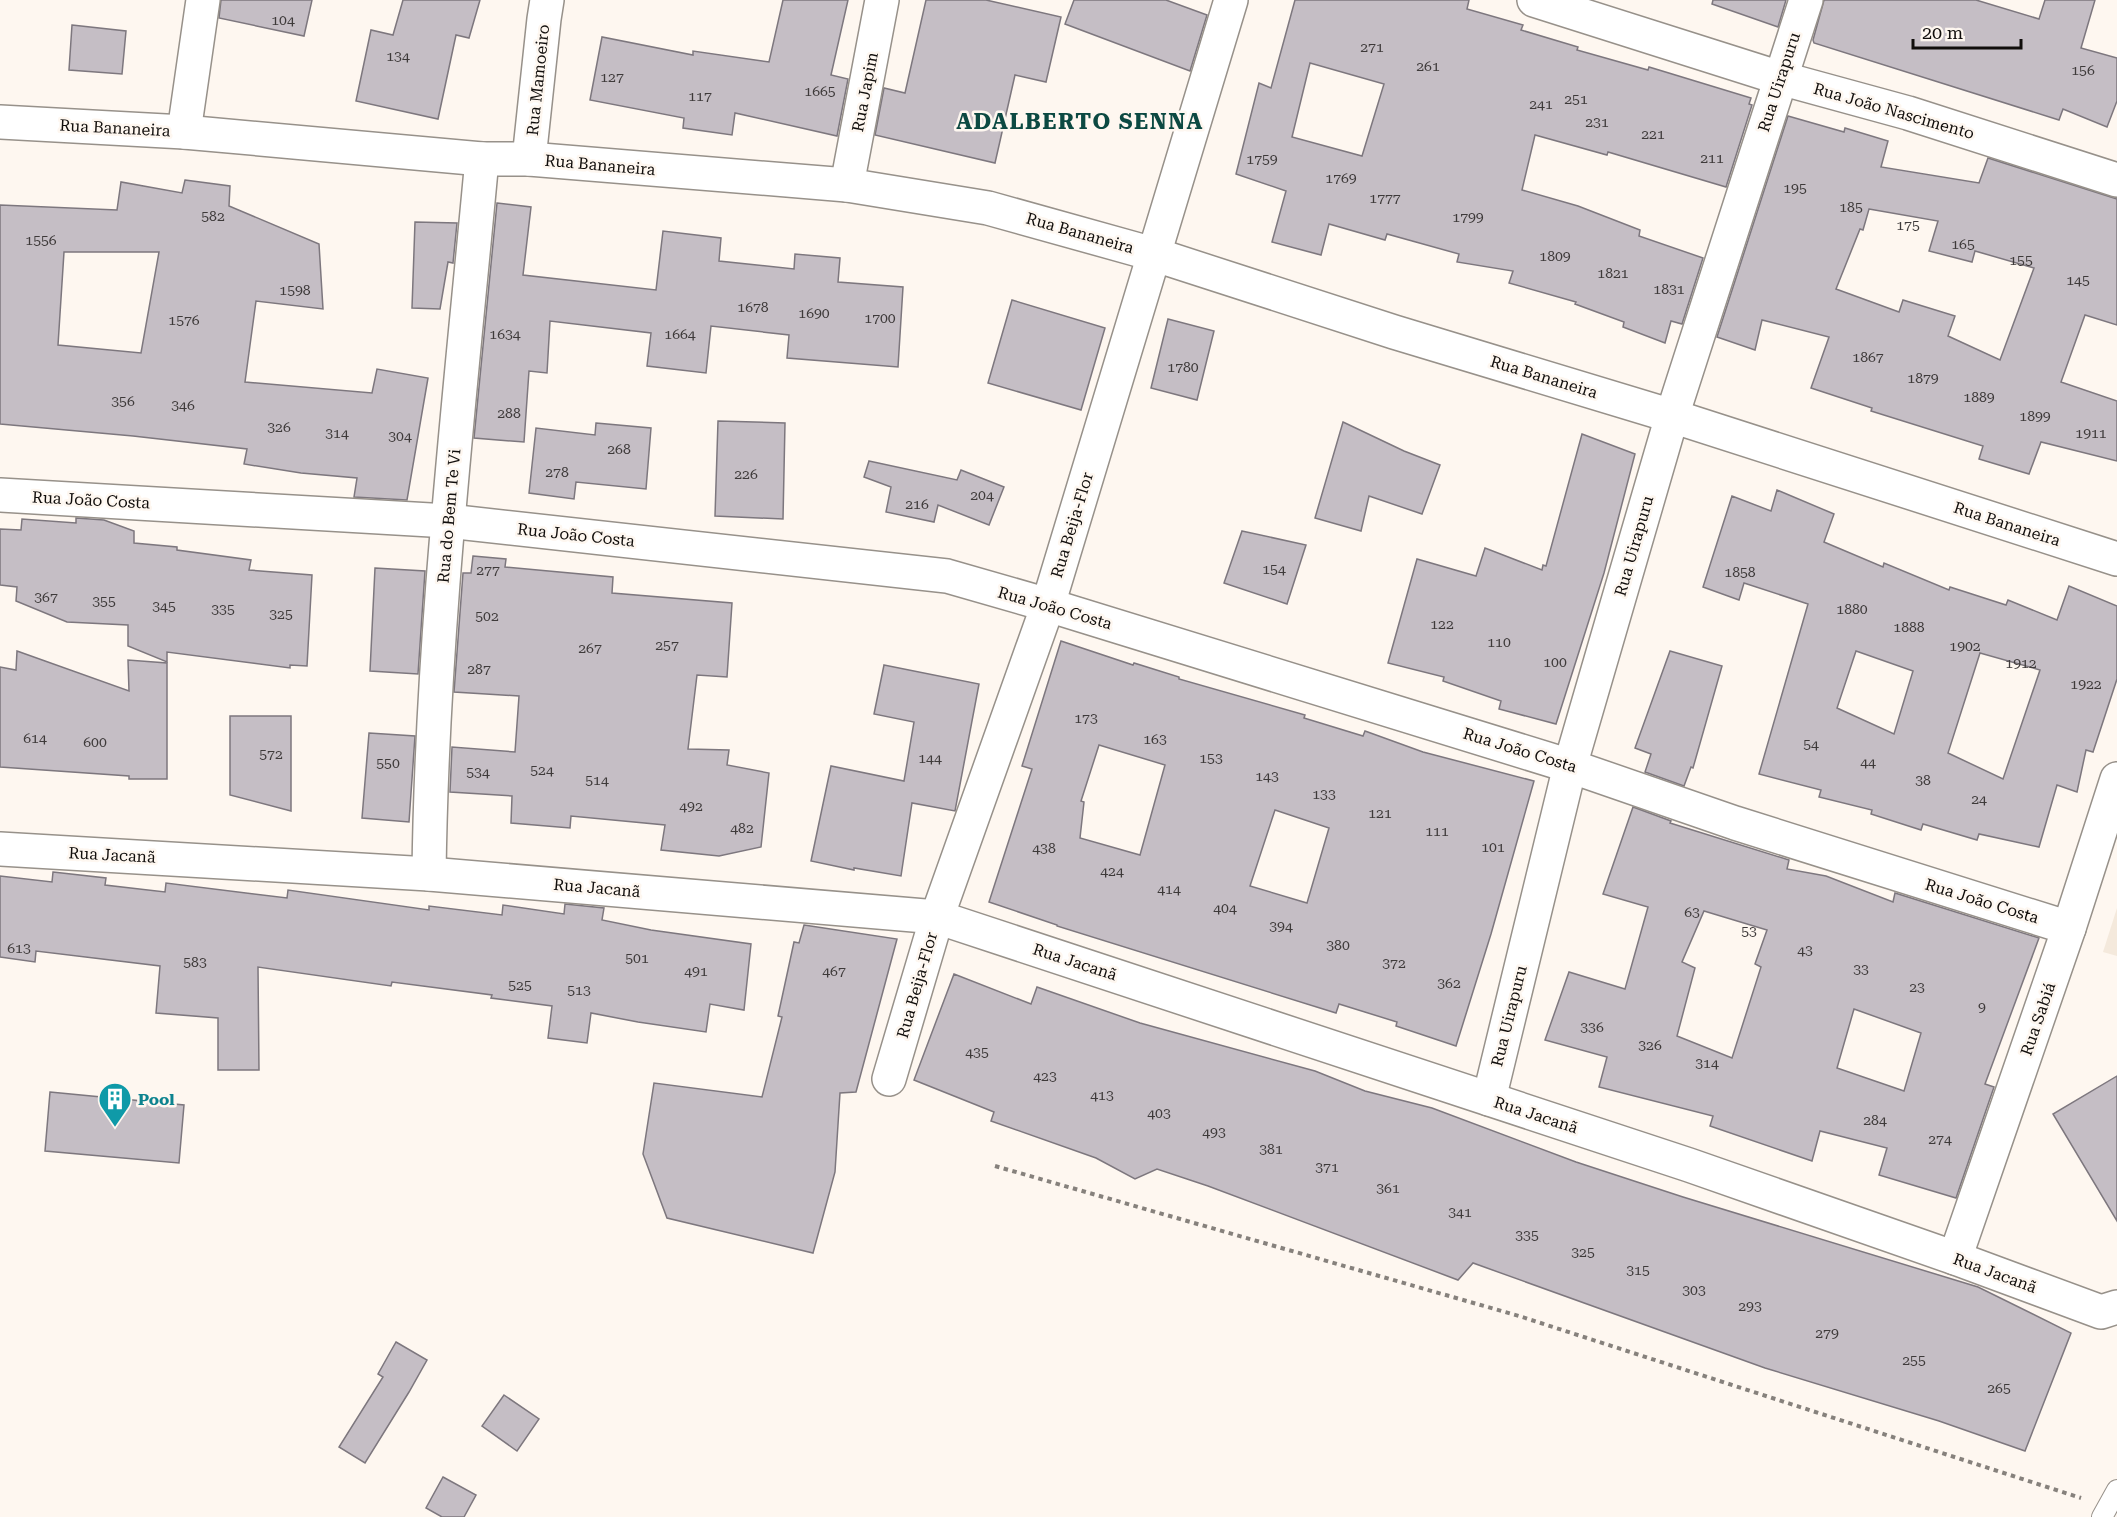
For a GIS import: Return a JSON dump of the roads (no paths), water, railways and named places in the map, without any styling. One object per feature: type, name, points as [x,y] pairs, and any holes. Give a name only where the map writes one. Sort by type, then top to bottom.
[{"type":"street","points":[[184,132],[203,0]]},
{"type":"street","name":"Rua Mamoeiro","points":[[530,159],[547,0]]},
{"type":"street","name":"Rua Japim","points":[[847,185],[882,0]]},
{"type":"street","name":"Rua Beija-Flor","points":[[889,1079],[937,917],[1048,605],[1231,0]]},
{"type":"street","name":"Rua João Nascimento","points":[[1534,0],[1780,78],[1908,113],[2117,180]]},
{"type":"street","name":"Rua Uirapuru","points":[[1489,1099],[1570,766],[1672,416],[1806,0]]},
{"type":"street","name":"Rua Bananeira","points":[[0,122],[184,132],[482,159],[530,159],[847,185],[988,208],[1153,254],[1394,332],[1672,416],[2117,560]]},
{"type":"street","name":"Rua do Bem Te Vi","points":[[429,874],[430,797],[448,521],[482,159]]},
{"type":"street","name":"Rua João Costa","points":[[0,495],[448,521],[947,576],[1570,766],[1735,823],[2069,928]]},
{"type":"street","name":"Rua Sabiá","points":[[1955,1258],[2069,928],[2117,779]]},
{"type":"street","name":"Rua Jacanã","points":[[0,849],[429,874],[937,917],[1689,1165],[2109,1310]]},
{"type":"place","name":"Pool","points":[[115,1128]]},
{"type":"district","name":"ADALBERTO SENNA","points":[[1080,121]]}]
